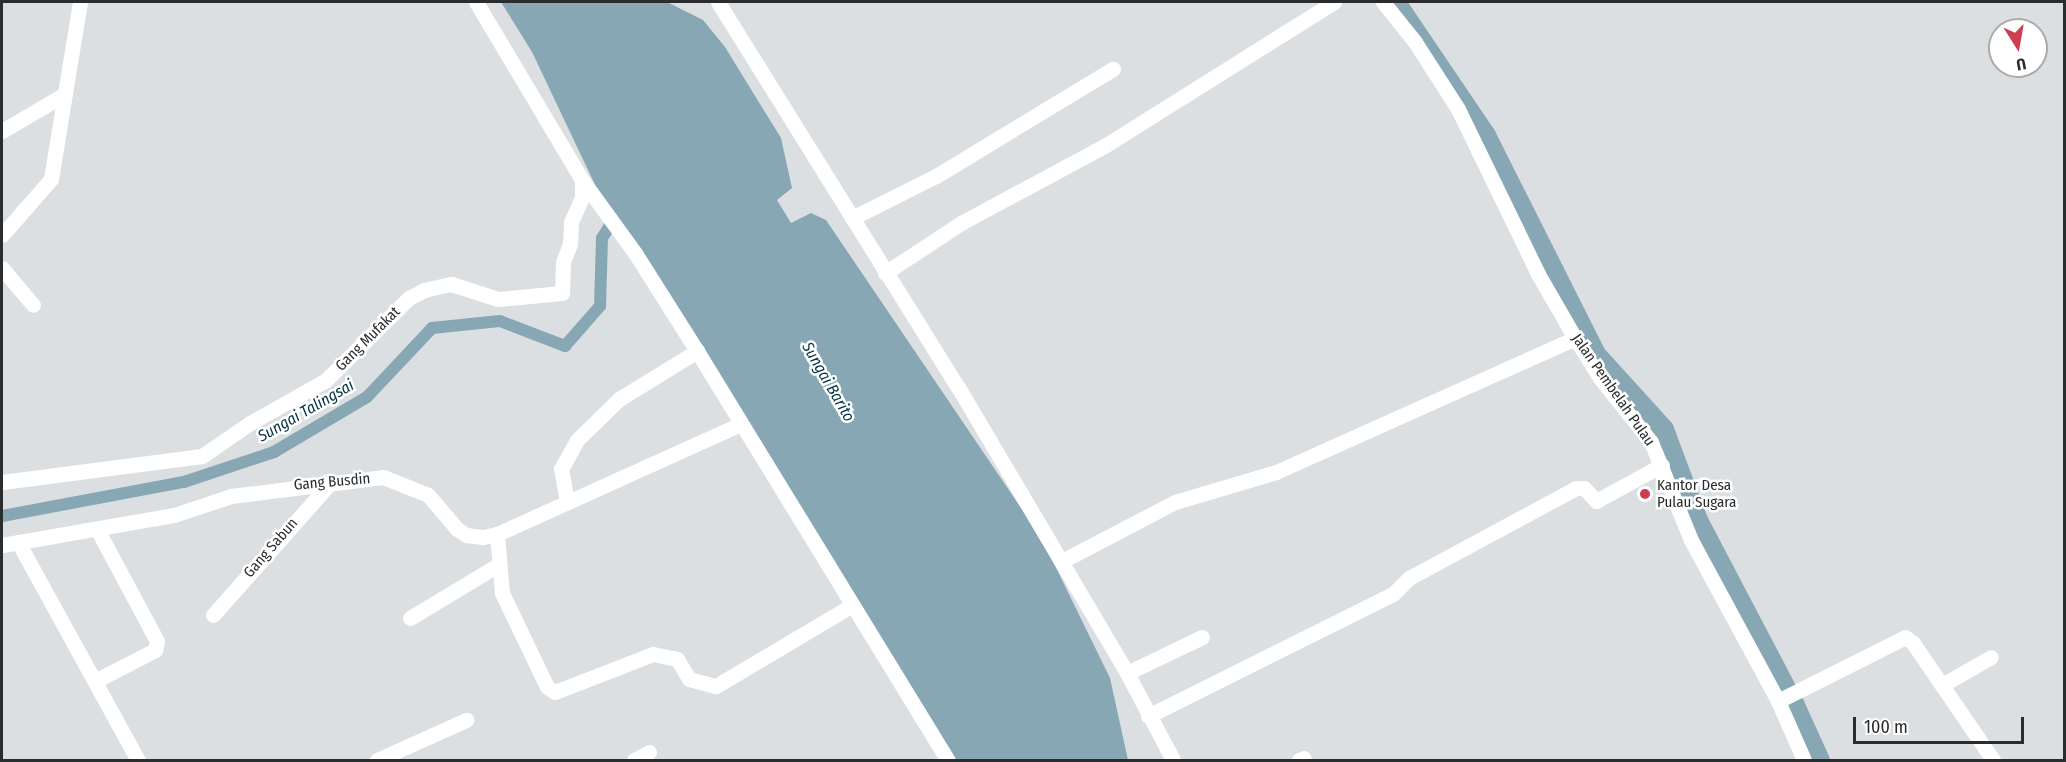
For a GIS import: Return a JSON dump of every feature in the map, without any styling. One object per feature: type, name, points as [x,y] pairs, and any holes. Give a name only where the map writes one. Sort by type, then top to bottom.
[{"type":"street","points":[[2,235],[51,180],[80,2]]},
{"type":"street","points":[[476,2],[584,183],[631,248],[697,351],[851,606],[948,760]]},
{"type":"street","points":[[718,2],[1062,561],[1127,673],[1173,760]]},
{"type":"street","points":[[885,273],[961,223],[1106,145],[1334,2]]},
{"type":"street","name":"Jalan Pembelah Pulau","points":[[1383,2],[1416,42],[1458,109],[1538,274],[1575,338],[1600,378],[1642,427],[1662,465],[1691,540],[1787,696],[1804,760]]},
{"type":"street","points":[[852,218],[936,176],[1113,69]]},
{"type":"street","points":[[2,131],[66,94]]},
{"type":"street","name":"Gang Mufakat","points":[[2,482],[202,456],[250,423],[326,380],[409,298],[424,290],[451,284],[498,299],[562,293],[563,262],[570,244],[571,222],[582,197],[584,183]]},
{"type":"street","points":[[2,268],[33,305]]},
{"type":"street","points":[[1062,561],[1175,502],[1276,471],[1575,338]]},
{"type":"street","points":[[567,502],[561,469],[577,440],[619,399],[697,351]]},
{"type":"street","name":"Gang Busdin","points":[[2,544],[174,515],[231,496],[331,482],[393,479],[428,495],[466,535],[497,534],[741,424]]},
{"type":"street","points":[[1148,716],[1393,594],[1409,578],[1576,488],[1584,488],[1596,501],[1662,465]]},
{"type":"street","name":"Gang Sabun","points":[[213,615],[331,482]]},
{"type":"street","points":[[95,681],[155,650],[157,641],[97,529]]},
{"type":"street","points":[[497,534],[502,593],[547,687],[555,692],[653,654],[677,658],[689,679],[716,686],[851,606]]},
{"type":"street","points":[[18,542],[138,760]]},
{"type":"street","points":[[410,618],[498,565]]},
{"type":"street","points":[[1127,673],[1202,637]]},
{"type":"street","points":[[1787,696],[1905,637],[1942,685],[1993,760]]},
{"type":"street","points":[[1942,685],[1991,657]]},
{"type":"street","points":[[377,760],[466,720]]},
{"type":"street","points":[[634,760],[649,752]]},
{"type":"water","name":"Sungai Barito","points":[[501,2],[667,2],[703,20],[725,47],[781,138],[792,188],[777,200],[791,223],[811,213],[826,220],[1042,539],[1110,678],[1128,760],[954,760],[843,586],[836,563],[598,191],[532,52]]},
{"type":"waterway","points":[[1395,2],[1485,135],[1595,354],[1663,429],[1697,520],[1794,705],[1819,760]]},
{"type":"waterway","name":"Sungai Talingsai","points":[[2,516],[184,482],[274,452],[367,397],[432,328],[500,321],[565,346],[600,306],[602,238],[617,215]]},
{"type":"place","name":"Kantor Desa Pulau Sugara","points":[[1645,494]]}]
